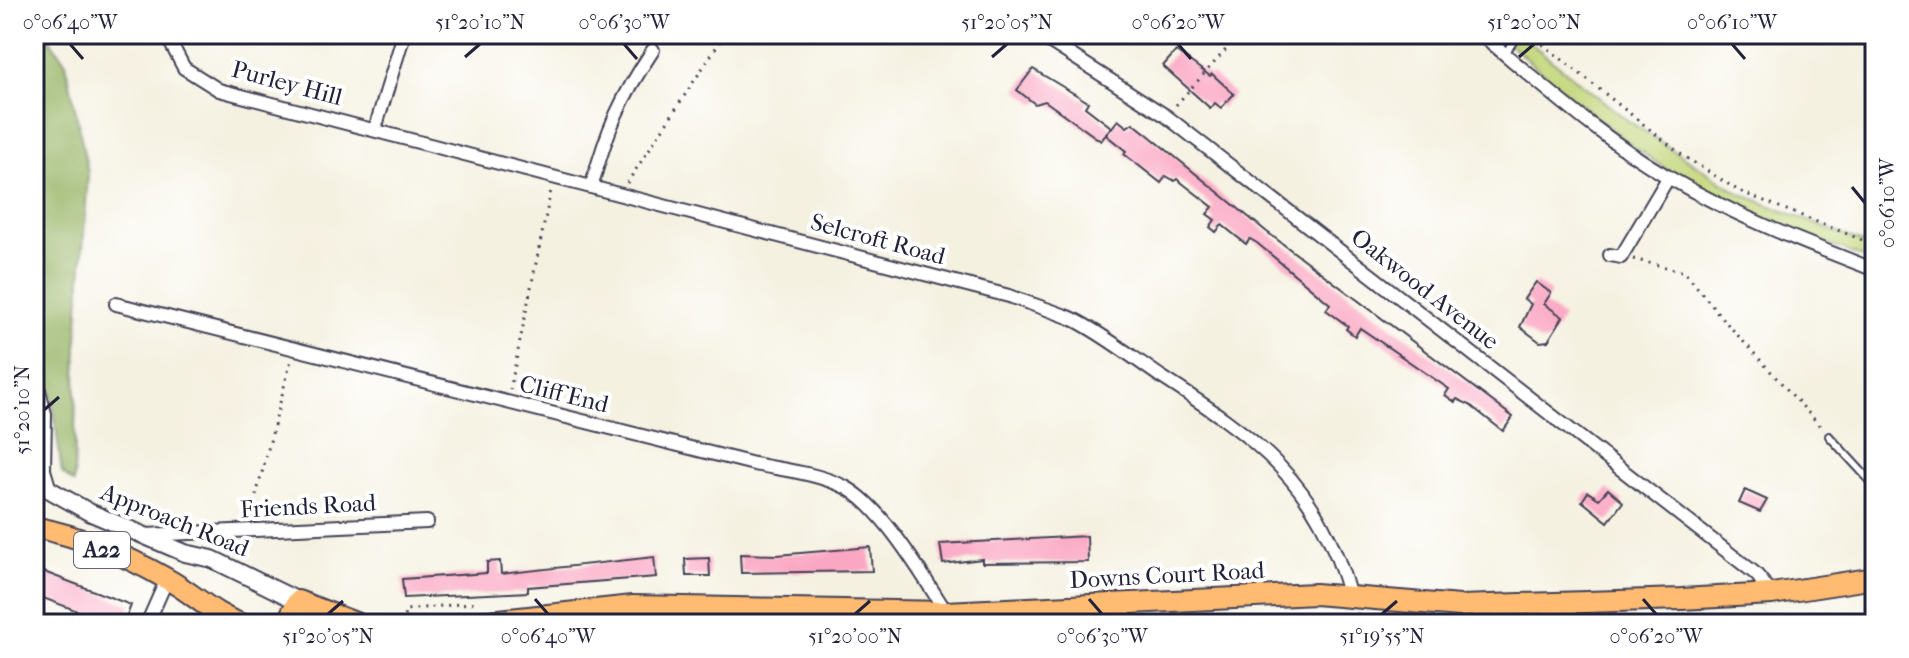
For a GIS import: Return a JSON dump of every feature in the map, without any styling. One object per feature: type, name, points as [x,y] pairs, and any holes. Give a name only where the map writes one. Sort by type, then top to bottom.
[{"type":"main road","name":"A22","points":[[34,527],[63,533],[167,579],[215,613],[241,624]]},
{"type":"main road","name":"Downs Court Road","points":[[461,624],[633,606],[1038,616],[1279,595],[1460,606],[1772,594],[1875,578]]},
{"type":"main road","points":[[286,624],[298,601],[358,624]]},
{"type":"street","name":"Purley Hill","points":[[166,34],[184,68],[219,90],[375,129]]},
{"type":"street","points":[[375,129],[404,34]]},
{"type":"street","name":"Oakwood Avenue","points":[[1038,34],[1166,116],[1756,574],[1772,594]]},
{"type":"street","points":[[1481,34],[1668,178],[1753,222],[1875,270]]},
{"type":"street","points":[[592,185],[607,131],[622,96],[653,50]]},
{"type":"street","name":"Selcroft Road","points":[[375,129],[1009,296],[1074,320],[1230,421],[1281,465],[1321,518],[1339,558],[1350,597]]},
{"type":"street","points":[[1621,257],[1668,178]]},
{"type":"street","name":"Cliff End","points":[[116,304],[754,464],[811,475],[847,488],[892,531],[946,612]]},
{"type":"street","points":[[34,371],[45,414],[42,488]]},
{"type":"street","name":"Approach Road","points":[[42,488],[185,553],[212,559],[298,601]]},
{"type":"street","name":"Friends Road","points":[[143,535],[427,522]]},
{"type":"street","points":[[147,624],[167,579]]},
{"type":"lane","points":[[1505,54],[1518,34]]},
{"type":"lane","points":[[1829,436],[1875,486]]},
{"type":"path","points":[[621,193],[725,34]]},
{"type":"path","points":[[1166,116],[1240,34]]},
{"type":"path","points":[[1530,34],[1682,155],[1739,191],[1875,245]]},
{"type":"path","points":[[513,378],[547,207]]},
{"type":"path","points":[[1621,257],[1685,272],[1722,318],[1829,436]]},
{"type":"path","points":[[247,531],[294,349]]},
{"type":"path","points":[[402,624],[406,610],[478,602]]},
{"type":"green space","points":[[34,34],[46,34],[66,63],[88,173],[77,340],[74,483],[62,473],[44,339],[34,193]]},
{"type":"green space","points":[[1498,34],[1519,34],[1627,120],[1739,193],[1875,248],[1875,262],[1744,211],[1669,171],[1603,122]]},
{"type":"building","points":[[1176,51],[1210,76],[1212,74],[1234,94],[1221,108],[1215,103],[1210,108],[1163,66]]},
{"type":"building","points":[[1033,69],[1088,102],[1085,107],[1111,127],[1101,141],[1045,101],[1035,104],[1017,90]]},
{"type":"building","points":[[1118,120],[1127,127],[1133,123],[1267,232],[1513,417],[1503,431],[1470,405],[1457,399],[1455,402],[1445,395],[1449,389],[1360,328],[1355,336],[1346,329],[1348,326],[1326,310],[1330,304],[1257,243],[1250,239],[1246,244],[1222,225],[1216,232],[1210,227],[1215,220],[1207,214],[1213,207],[1177,179],[1175,181],[1166,176],[1161,183],[1124,154],[1126,151],[1106,135]]},
{"type":"building","points":[[1536,282],[1551,293],[1544,304],[1563,317],[1548,341],[1540,342],[1520,327],[1531,304],[1524,299]]},
{"type":"building","points":[[1608,489],[1623,502],[1608,522],[1582,501],[1588,492],[1599,499]]},
{"type":"building","points":[[1745,490],[1767,500],[1760,512],[1739,503]]},
{"type":"building","points":[[1087,536],[1088,562],[982,563],[982,559],[943,564],[940,544]]},
{"type":"building","points":[[870,547],[872,571],[741,573],[740,554],[777,555]]},
{"type":"building","points":[[654,557],[656,577],[528,587],[528,592],[404,598],[402,579],[487,573],[487,562],[500,561],[501,574]]},
{"type":"building","points":[[709,558],[710,576],[686,576],[685,559]]},
{"type":"building","points":[[44,572],[131,605],[124,624],[101,624],[102,620],[35,595]]}]
